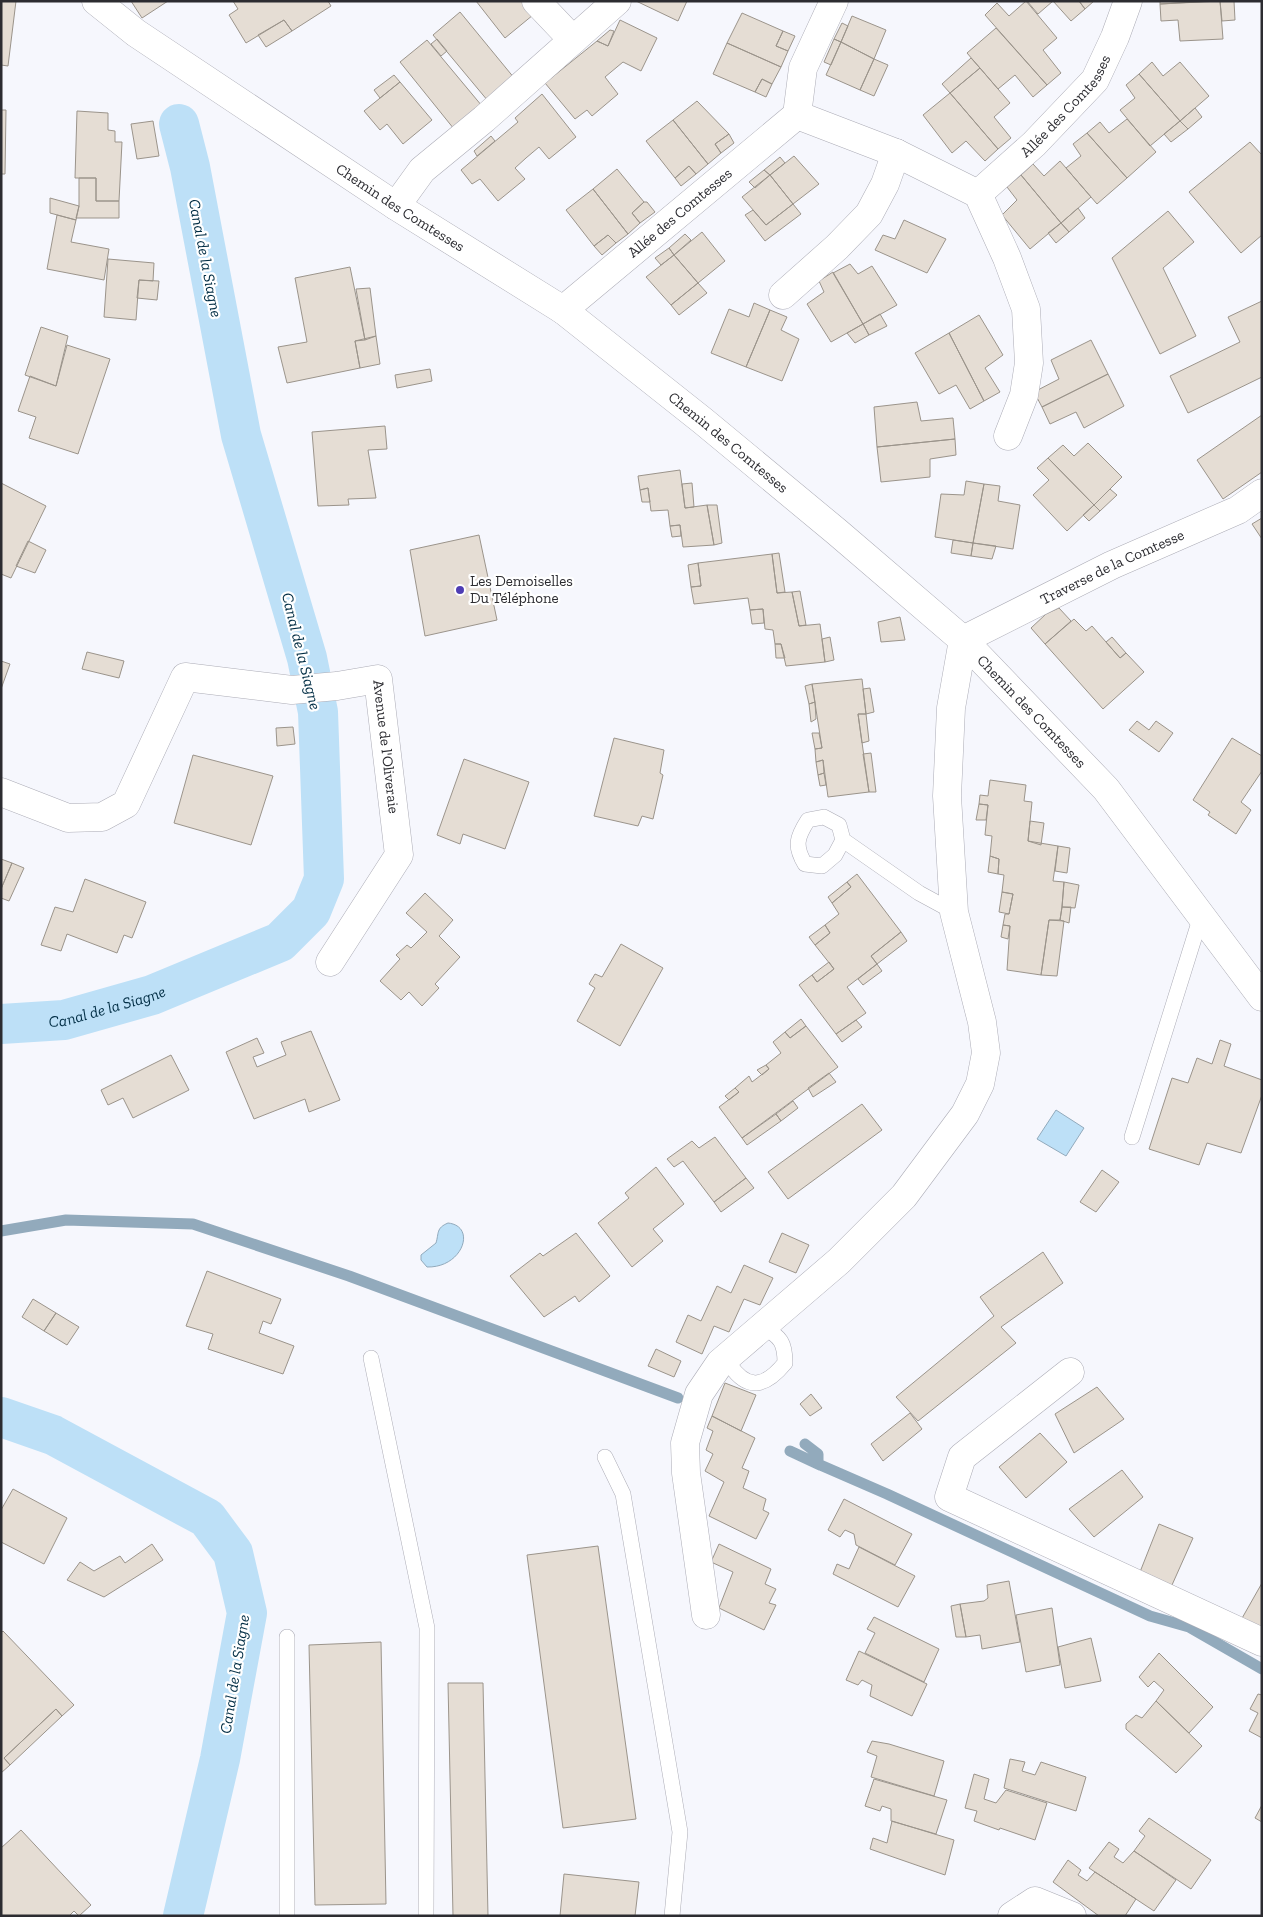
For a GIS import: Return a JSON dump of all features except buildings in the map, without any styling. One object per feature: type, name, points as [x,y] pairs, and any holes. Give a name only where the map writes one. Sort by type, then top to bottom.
[{"type":"street","name":"Chemin des Comtesses","points":[[96,1],[136,33],[396,206],[563,310],[800,501],[963,640],[1106,789],[1262,997]]},
{"type":"street","points":[[536,1],[573,40]]},
{"type":"street","points":[[396,206],[422,170],[617,1]]},
{"type":"street","points":[[834,1],[803,68],[798,115],[896,153],[978,194],[1007,258],[1026,310],[1029,363],[1024,395],[1008,436]]},
{"type":"street","name":"Allée des Comtesses","points":[[978,194],[1034,144],[1095,80],[1115,37],[1128,1]]},
{"type":"street","name":"Allée des Comtesses","points":[[563,310],[798,115]]},
{"type":"street","points":[[783,295],[837,248],[869,214],[885,184],[896,153]]},
{"type":"street","name":"Traverse de la Comtesse","points":[[963,640],[1112,565],[1238,510],[1262,493]]},
{"type":"street","points":[[706,1615],[686,1474],[685,1444],[699,1394],[720,1363],[839,1261],[904,1196],[965,1114],[980,1084],[986,1054],[982,1022],[954,912],[947,796],[951,708],[963,640]]},
{"type":"street","name":"Avenue de l'Oliveraie","points":[[1,792],[68,818],[102,817],[126,804],[185,677],[292,690],[337,686],[378,679],[399,854],[330,962]]},
{"type":"street","points":[[1070,1372],[962,1457],[949,1497],[1262,1642]]},
{"type":"street","points":[[1012,1916],[1035,1901],[1072,1916]]},
{"type":"lane","points":[[842,840],[919,893],[954,912]]},
{"type":"lane","points":[[1132,1137],[1201,916]]},
{"type":"lane","points":[[732,1353],[730,1365],[736,1374],[747,1381],[759,1383],[773,1378],[785,1363],[784,1346],[776,1334],[763,1327]]},
{"type":"lane","points":[[371,1358],[427,1628],[426,1916]]},
{"type":"lane","points":[[605,1457],[623,1494],[680,1832],[672,1916]]},
{"type":"lane","points":[[286,1916],[287,1637]]},
{"type":"water","points":[[1056,1110],[1084,1128],[1066,1156],[1037,1139]]},
{"type":"water","points":[[448,1223],[457,1226],[462,1231],[464,1239],[462,1246],[450,1261],[439,1266],[427,1267],[421,1260],[421,1255],[436,1243],[440,1229]]},
{"type":"waterway","name":"Canal de la Siagne","points":[[1,1024],[64,1020],[152,995],[280,942],[311,911],[324,879],[318,712],[307,658],[241,435],[190,167],[179,124]]},
{"type":"waterway","points":[[1,1231],[66,1220],[193,1224],[349,1276],[678,1398]]},
{"type":"waterway","name":"Canal de la Siagne","points":[[1,1417],[53,1435],[207,1518],[233,1553],[247,1613],[220,1759],[183,1916]]},
{"type":"waterway","points":[[805,1444],[818,1454],[818,1464],[1150,1616],[1189,1627],[1262,1669]]},
{"type":"waterway","points":[[790,1451],[820,1465]]},
{"type":"place","name":"Les Demoiselles Du Téléphone","points":[[460,590]]}]
